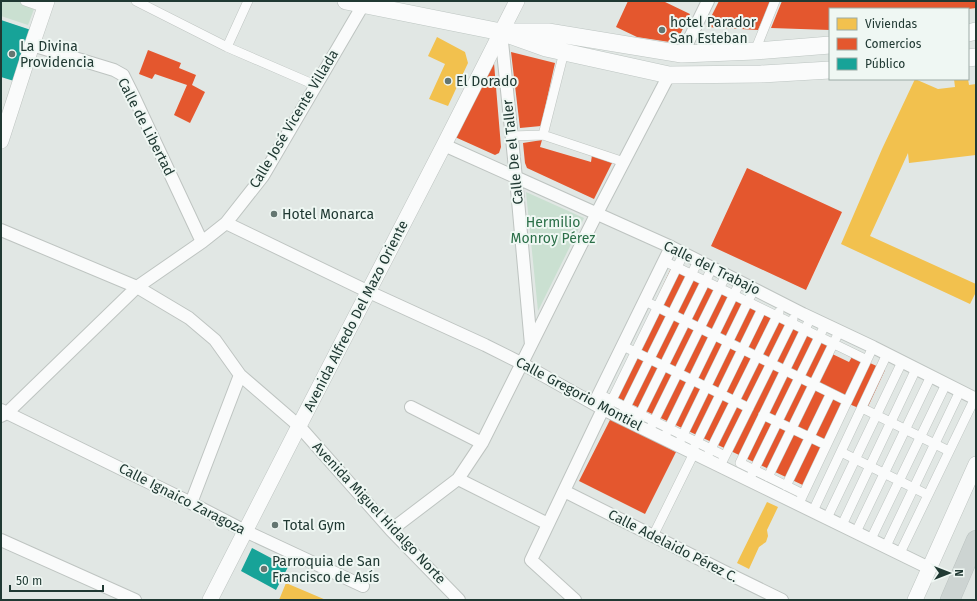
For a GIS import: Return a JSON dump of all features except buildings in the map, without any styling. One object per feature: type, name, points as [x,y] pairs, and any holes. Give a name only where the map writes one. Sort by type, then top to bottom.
[{"type":"main road","points":[[346,1],[501,32],[546,48],[669,75],[761,74],[829,70]]},
{"type":"main road","points":[[501,32],[548,32],[682,54],[829,46]]},
{"type":"main road","points":[[758,51],[761,74]]},
{"type":"main road","points":[[952,596],[976,540]]},
{"type":"street","points":[[1,141],[46,4],[25,1]]},
{"type":"street","points":[[136,1],[227,47],[315,86]]},
{"type":"street","points":[[227,47],[248,1]]},
{"type":"street","name":"Avenida Alfredo Del Mazo Oriente","points":[[210,600],[517,1]]},
{"type":"street","points":[[682,54],[708,1]]},
{"type":"street","points":[[758,51],[774,1]]},
{"type":"street","name":"Calle José Vicente Villada","points":[[3,413],[137,287],[202,242],[226,223],[263,176],[363,5]]},
{"type":"street","name":"Calle De el Taller","points":[[501,32],[531,345]]},
{"type":"street","name":"Calle de Libertad","points":[[32,45],[114,70],[123,75],[202,242]]},
{"type":"street","points":[[543,135],[564,52]]},
{"type":"street","points":[[391,530],[458,479],[482,443],[596,214],[669,75]]},
{"type":"street","points":[[512,136],[543,135],[624,162]]},
{"type":"street","name":"Calle del Trabajo","points":[[444,145],[684,253],[825,325],[873,347],[975,398]]},
{"type":"street","name":"Calle Gregorio Montiel","points":[[226,223],[369,292],[485,345],[603,404],[652,426],[694,449],[709,454],[800,499],[813,511],[929,568]]},
{"type":"street","name":"Avenida Miguel Hidalgo Norte","points":[[1,230],[137,287],[189,318],[215,340],[240,375],[299,426],[391,530],[459,600]]},
{"type":"street","points":[[575,600],[531,560],[603,404],[623,346],[671,247]]},
{"type":"street","points":[[603,404],[635,352],[684,253]]},
{"type":"street","points":[[664,261],[867,360]]},
{"type":"street","points":[[623,413],[698,261]]},
{"type":"street","points":[[638,420],[712,268]]},
{"type":"street","points":[[652,426],[726,275]]},
{"type":"street","points":[[666,433],[740,282]]},
{"type":"street","points":[[680,440],[754,289]]},
{"type":"street","points":[[645,301],[847,401]]},
{"type":"street","points":[[709,454],[783,303]]},
{"type":"street","points":[[653,536],[762,309]]},
{"type":"street","points":[[723,461],[797,310]]},
{"type":"street","points":[[811,317],[740,463],[751,475],[768,477],[786,486],[800,499],[873,347]]},
{"type":"street","points":[[751,475],[825,325]]},
{"type":"street","points":[[768,477],[840,332]]},
{"type":"street","points":[[623,346],[749,408]]},
{"type":"street","points":[[813,511],[887,354]]},
{"type":"street","points":[[827,518],[902,362]]},
{"type":"street","points":[[842,525],[916,369]]},
{"type":"street","points":[[191,503],[240,375]]},
{"type":"street","points":[[856,532],[931,376]]},
{"type":"street","points":[[871,539],[946,384]]},
{"type":"street","points":[[886,546],[960,391]]},
{"type":"street","points":[[786,486],[831,393]]},
{"type":"street","points":[[900,553],[975,398]]},
{"type":"street","points":[[411,407],[482,443]]},
{"type":"street","points":[[862,408],[949,451]]},
{"type":"street","name":"Calle Ignaico Zaragoza","points":[[3,413],[191,503],[245,531],[363,586]]},
{"type":"street","points":[[764,415],[826,445]]},
{"type":"street","points":[[841,452],[928,495]]},
{"type":"street","points":[[915,600],[976,464]]},
{"type":"street","points":[[458,479],[548,524]]},
{"type":"street","name":"Calle Adelaido Pérez C.","points":[[564,491],[777,599]]},
{"type":"street","points":[[1,540],[135,600]]},
{"type":"green space","points":[[1,1],[37,1],[28,25],[1,16]]},
{"type":"green space","name":"Hermilio Monroy Pérez","points":[[526,192],[584,218],[538,311]]},
{"type":"place","name":"hotel Parador San Esteban","points":[[662,30]]},
{"type":"place","name":"La Divina Providencia","points":[[12,54]]},
{"type":"place","name":"El Dorado","points":[[448,81]]},
{"type":"place","name":"Hotel Monarca","points":[[274,214]]},
{"type":"place","name":"Total Gym","points":[[275,525]]},
{"type":"place","name":"Parroquia de San Francisco de Asís","points":[[264,569]]}]
